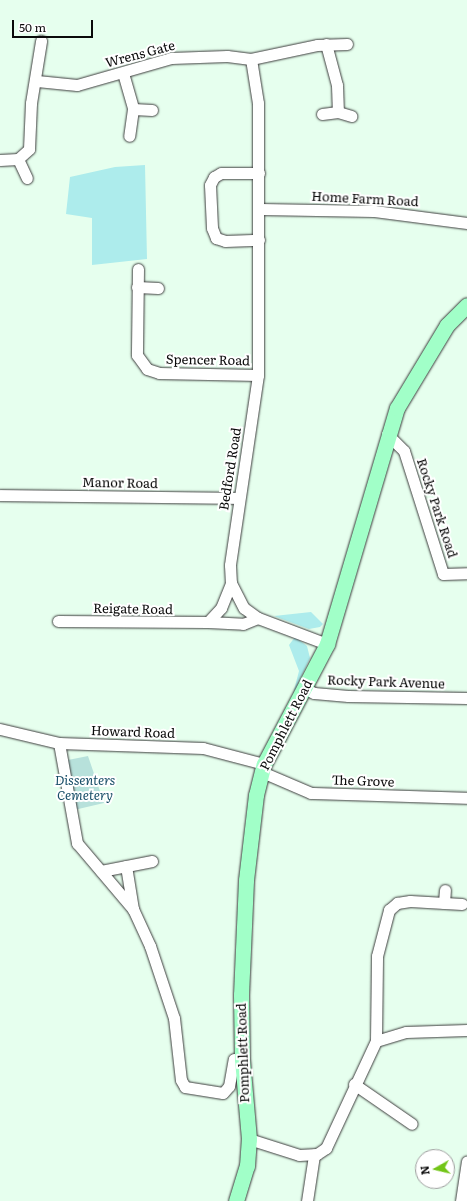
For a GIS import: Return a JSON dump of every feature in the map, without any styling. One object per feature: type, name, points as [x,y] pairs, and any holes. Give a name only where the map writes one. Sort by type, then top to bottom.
[{"type":"street","points":[[0,160],[18,159],[29,149],[32,140],[30,117],[37,81],[41,42]]},
{"type":"street","points":[[326,44],[338,89],[338,112]]},
{"type":"street","name":"Wrens Gate","points":[[37,81],[77,85],[194,56],[251,59],[326,44],[347,44]]},
{"type":"street","name":"Bedford Road","points":[[231,583],[239,498],[258,375],[260,209],[258,103],[251,59]]},
{"type":"street","points":[[123,73],[133,109],[129,136]]},
{"type":"street","points":[[133,109],[152,110]]},
{"type":"street","points":[[322,114],[338,112],[352,116]]},
{"type":"street","points":[[18,159],[27,178]]},
{"type":"street","points":[[259,173],[221,173],[214,177],[210,185],[212,228],[216,238],[225,242],[260,240]]},
{"type":"street","name":"Home Farm Road","points":[[260,209],[374,211],[467,223]]},
{"type":"street","name":"Spencer Road","points":[[138,268],[137,355],[147,369],[159,373],[258,375]]},
{"type":"street","points":[[137,287],[158,288]]},
{"type":"street","name":"Pomphlett Road","points":[[236,1201],[247,1166],[249,1139],[242,1059],[246,880],[263,768],[327,644],[387,434],[420,366],[447,325],[467,306]]},
{"type":"street","name":"Rocky Park Road","points":[[387,434],[404,451],[444,574],[467,573]]},
{"type":"street","name":"Manor Road","points":[[0,495],[239,498]]},
{"type":"street","points":[[231,583],[240,602],[258,618],[327,644]]},
{"type":"street","points":[[208,622],[221,608],[231,583]]},
{"type":"street","name":"Reigate Road","points":[[58,622],[208,622],[243,624],[258,618]]},
{"type":"street","name":"Rocky Park Avenue","points":[[304,688],[314,693],[348,696],[467,698]]},
{"type":"street","name":"Howard Road","points":[[0,729],[59,743],[203,748],[263,768]]},
{"type":"street","points":[[59,743],[77,843],[133,909]]},
{"type":"street","name":"The Grove","points":[[263,768],[311,792],[467,798]]},
{"type":"street","points":[[101,871],[152,861]]},
{"type":"street","points":[[126,866],[133,909],[174,1018],[181,1080],[185,1087],[223,1093],[229,1086],[234,1059],[242,1059]]},
{"type":"street","points":[[444,903],[445,890]]},
{"type":"street","points":[[249,1139],[298,1154],[314,1154],[326,1148],[354,1084],[376,1041],[377,956],[389,910],[397,903],[462,904]]},
{"type":"street","points":[[376,1041],[406,1032],[467,1030]]},
{"type":"street","points":[[354,1084],[412,1124]]},
{"type":"street","points":[[307,1201],[314,1154]]},
{"type":"street","points":[[461,1201],[467,1160]]},
{"type":"shaded area","points":[[145,165],[147,259],[92,265],[92,218],[66,214],[70,177],[115,167]]},
{"type":"shaded area","points":[[311,612],[323,624],[320,627],[309,629],[274,616]]},
{"type":"shaded area","points":[[295,637],[307,646],[310,658],[293,694],[299,671],[289,645]]},
{"type":"green space","name":"Dissenters Cemetery","points":[[88,756],[104,803],[74,810],[68,760]]}]
